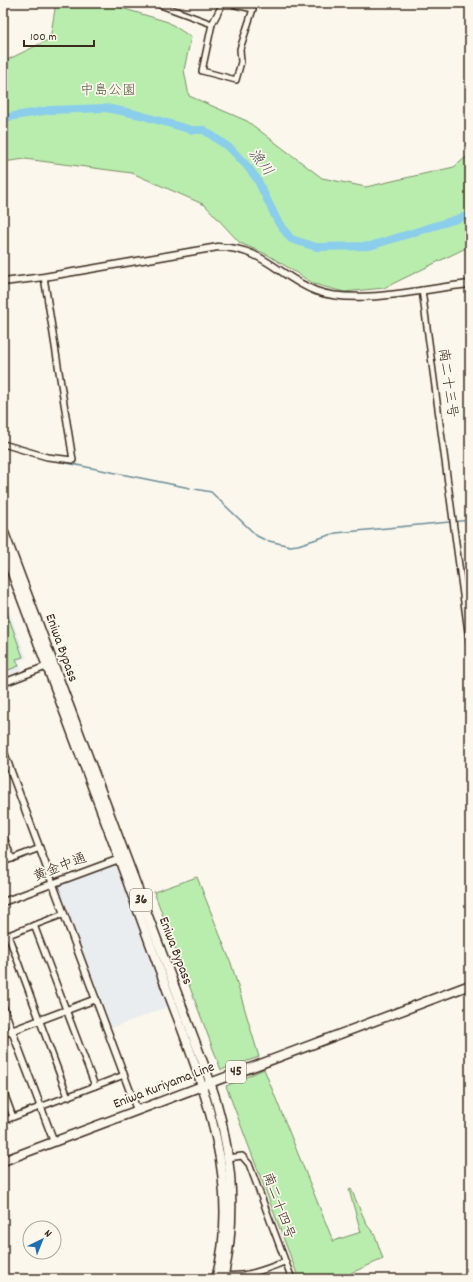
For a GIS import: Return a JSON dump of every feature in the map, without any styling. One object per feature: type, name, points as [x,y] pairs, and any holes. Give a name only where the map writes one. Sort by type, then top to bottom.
[{"type":"main road","name":"Eniwa Bypass","points":[[3,530],[50,665],[206,1083],[220,1115],[228,1158],[231,1199],[230,1238],[224,1277]]},
{"type":"main road","name":"Eniwa Bypass","points":[[3,549],[50,665]]},
{"type":"main road","name":"Eniwa Kuriyama Line","points":[[3,1161],[206,1083],[470,985]]},
{"type":"main road","name":"Eniwa Bypass","points":[[206,1083],[222,1173],[224,1216],[221,1256],[216,1279]]},
{"type":"street","points":[[155,3],[212,24]]},
{"type":"street","points":[[223,3],[212,24],[202,71],[236,80],[241,62],[240,49],[253,9],[227,3]]},
{"type":"street","points":[[3,282],[44,277],[211,247],[224,247],[236,248],[263,258],[303,285],[329,295],[357,298],[470,284]]},
{"type":"street","points":[[3,444],[47,457],[73,460],[44,277]]},
{"type":"street","name":"南二十三号","points":[[422,290],[470,647]]},
{"type":"street","points":[[3,683],[50,665]]},
{"type":"street","points":[[3,752],[137,1110]]},
{"type":"street","points":[[3,835],[12,859]]},
{"type":"street","points":[[3,862],[40,848]]},
{"type":"street","name":"黄金中通","points":[[3,902],[122,858]]},
{"type":"street","points":[[64,914],[6,936],[68,1097]]},
{"type":"street","points":[[34,925],[95,1086]]},
{"type":"street","points":[[3,1034],[96,999]]},
{"type":"street","points":[[3,1007],[54,1142]]},
{"type":"street","points":[[3,1121],[124,1075]]},
{"type":"street","points":[[3,1090],[13,1117]]},
{"type":"street","name":"南二十四号","points":[[228,1158],[242,1156],[250,1164],[292,1279]]},
{"type":"street","points":[[224,1277],[237,1277],[250,1274],[285,1262]]},
{"type":"shaded area","points":[[3,596],[27,658],[19,661],[22,670],[3,677]]},
{"type":"shaded area","points":[[116,864],[170,1006],[112,1028],[58,885]]},
{"type":"green space","name":"中島公園","points":[[56,3],[105,3],[168,22],[191,37],[184,70],[189,96],[247,121],[322,178],[366,187],[454,167],[470,154],[470,246],[384,288],[344,292],[314,284],[268,255],[240,243],[205,205],[132,173],[25,159],[3,162],[3,62],[50,39]]},
{"type":"green space","points":[[3,602],[23,657],[16,659],[19,666],[3,672]]},
{"type":"green space","points":[[197,877],[231,963],[259,1057],[221,1070],[154,892]]},
{"type":"green space","points":[[264,1069],[333,1241],[361,1232],[349,1190],[351,1189],[367,1225],[375,1235],[383,1259],[351,1273],[353,1279],[299,1279],[226,1086]]},
{"type":"waterway","name":"漁川","points":[[3,118],[50,110],[106,108],[136,114],[192,130],[204,130],[231,149],[247,166],[257,179],[278,222],[291,239],[316,247],[370,246],[470,215]]},
{"type":"waterway","points":[[28,454],[35,456]]},
{"type":"waterway","points":[[57,461],[190,488]]},
{"type":"waterway","points":[[195,489],[211,492],[257,536],[265,540],[290,546],[298,545],[336,533],[470,520]]}]
